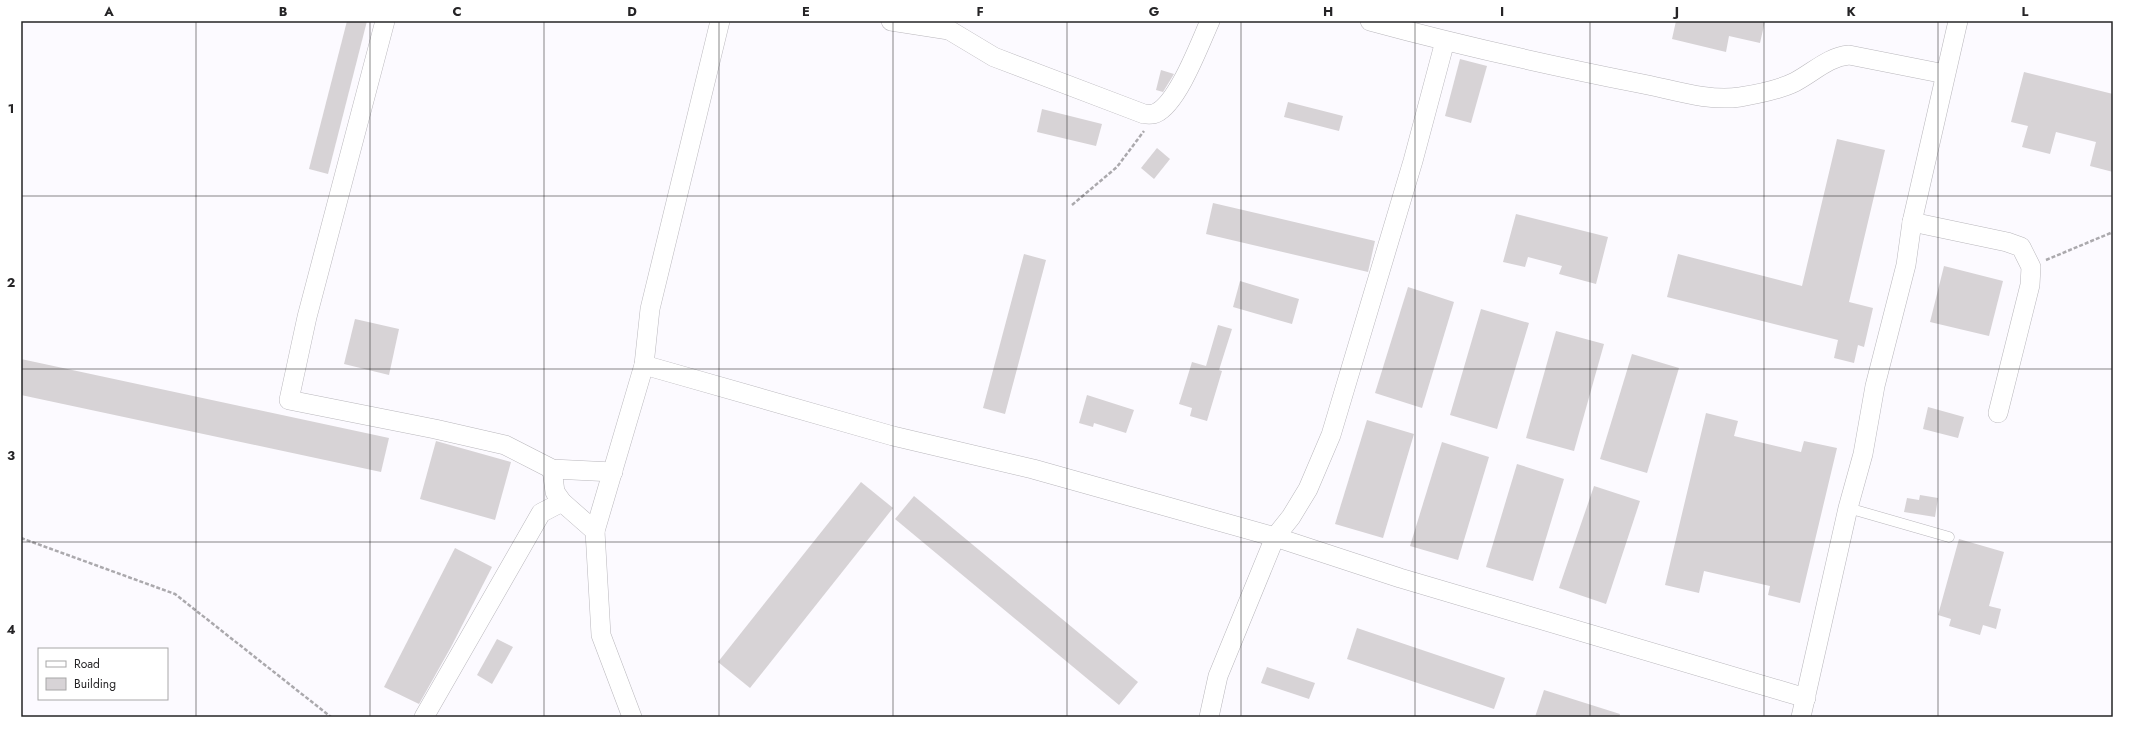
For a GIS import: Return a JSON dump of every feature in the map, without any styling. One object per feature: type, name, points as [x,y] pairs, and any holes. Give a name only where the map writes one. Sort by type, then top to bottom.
[{"type":"street","points":[[385,21],[307,317],[289,400],[435,429],[505,445],[552,469],[613,472]]},
{"type":"street","points":[[632,717],[601,635],[595,531],[644,365],[650,309],[720,21]]},
{"type":"street","points":[[890,21],[949,30],[994,57],[1144,114],[1156,114],[1170,101],[1180,86],[1210,21]]},
{"type":"street","points":[[1370,21],[1445,41],[1581,72],[1714,98],[1739,97],[1771,90],[1795,82],[1837,56],[1849,55],[1945,74]]},
{"type":"street","points":[[1801,717],[1848,508],[1863,454],[1875,386],[1906,265],[1912,222],[1958,21]]},
{"type":"street","points":[[1208,717],[1218,676],[1275,537],[1291,517],[1308,489],[1331,435],[1413,161],[1445,41]]},
{"type":"street","points":[[1912,222],[2007,242],[2021,247],[2031,267],[2030,285],[1998,414]]},
{"type":"street","points":[[644,365],[893,436],[1033,469],[1275,537],[1400,578],[1806,698]]},
{"type":"street","points":[[552,469],[555,492],[562,502],[595,531]]},
{"type":"street","points":[[424,717],[541,513],[562,502]]},
{"type":"lane","points":[[1848,508],[1949,537]]},
{"type":"path","points":[[1072,205],[1117,167],[1156,114]]},
{"type":"path","points":[[2031,267],[2113,232]]},
{"type":"path","points":[[21,538],[175,594],[331,717]]},
{"type":"building","points":[[347,21],[367,21],[328,174],[309,169]]},
{"type":"building","points":[[1676,21],[1765,21],[1760,43],[1729,36],[1726,52],[1672,39]]},
{"type":"building","points":[[1460,59],[1487,66],[1471,123],[1445,116]]},
{"type":"building","points":[[1161,70],[1174,74],[1163,92],[1156,90]]},
{"type":"building","points":[[2024,72],[2113,94],[2113,172],[2090,166],[2096,142],[2056,132],[2050,154],[2022,147],[2028,126],[2011,122]]},
{"type":"building","points":[[1288,102],[1343,116],[1339,131],[1284,117]]},
{"type":"building","points":[[1042,109],[1102,124],[1096,146],[1037,132]]},
{"type":"building","points":[[1837,139],[1885,150],[1849,302],[1873,308],[1864,347],[1858,345],[1854,363],[1834,358],[1838,340],[1667,297],[1678,254],[1802,286]]},
{"type":"building","points":[[1157,148],[1170,159],[1154,179],[1141,168]]},
{"type":"building","points":[[1213,203],[1375,241],[1368,272],[1206,234]]},
{"type":"building","points":[[1516,214],[1608,237],[1596,284],[1559,274],[1562,266],[1528,257],[1525,267],[1503,262]]},
{"type":"building","points":[[1024,254],[1046,260],[1005,414],[983,408]]},
{"type":"building","points":[[1944,266],[2003,281],[1989,336],[1930,322]]},
{"type":"building","points":[[1240,281],[1299,299],[1292,324],[1233,307]]},
{"type":"building","points":[[1408,287],[1454,302],[1422,408],[1375,393]]},
{"type":"building","points":[[1481,309],[1529,323],[1497,429],[1450,415]]},
{"type":"building","points":[[355,319],[399,329],[389,375],[344,364]]},
{"type":"building","points":[[1218,325],[1232,329],[1219,370],[1222,371],[1207,421],[1190,416],[1192,408],[1179,404],[1192,362],[1206,366]]},
{"type":"building","points":[[1556,331],[1604,344],[1574,451],[1526,438]]},
{"type":"building","points":[[1632,354],[1679,368],[1647,473],[1600,459]]},
{"type":"building","points":[[21,359],[389,438],[381,472],[21,395]]},
{"type":"building","points":[[1087,395],[1134,410],[1126,433],[1094,423],[1093,427],[1079,423]]},
{"type":"building","points":[[1928,407],[1964,417],[1958,438],[1923,429]]},
{"type":"building","points":[[1706,413],[1738,421],[1734,436],[1801,452],[1804,441],[1837,448],[1800,603],[1768,595],[1770,586],[1704,571],[1699,593],[1665,585]]},
{"type":"building","points":[[1367,420],[1414,434],[1383,538],[1335,524]]},
{"type":"building","points":[[436,441],[511,462],[495,520],[420,499]]},
{"type":"building","points":[[1442,442],[1489,457],[1458,560],[1410,546]]},
{"type":"building","points":[[1517,464],[1564,479],[1533,581],[1486,567]]},
{"type":"building","points":[[861,482],[893,508],[750,688],[718,662]]},
{"type":"building","points":[[1594,486],[1640,501],[1606,604],[1559,588]]},
{"type":"building","points":[[1920,495],[1938,498],[1935,517],[1904,512],[1907,498],[1919,500]]},
{"type":"building","points":[[914,496],[1138,682],[1119,705],[895,519]]},
{"type":"building","points":[[1959,539],[2004,552],[1989,606],[2001,609],[1996,629],[1983,625],[1980,635],[1949,626],[1951,619],[1938,615]]},
{"type":"building","points":[[455,548],[492,567],[451,647],[419,704],[384,687]]},
{"type":"building","points":[[1357,628],[1505,678],[1494,709],[1347,659]]},
{"type":"building","points":[[497,639],[513,647],[492,684],[477,675]]},
{"type":"building","points":[[1267,667],[1315,683],[1309,699],[1261,683]]},
{"type":"building","points":[[1544,690],[1620,714],[1619,717],[1535,717]]}]
